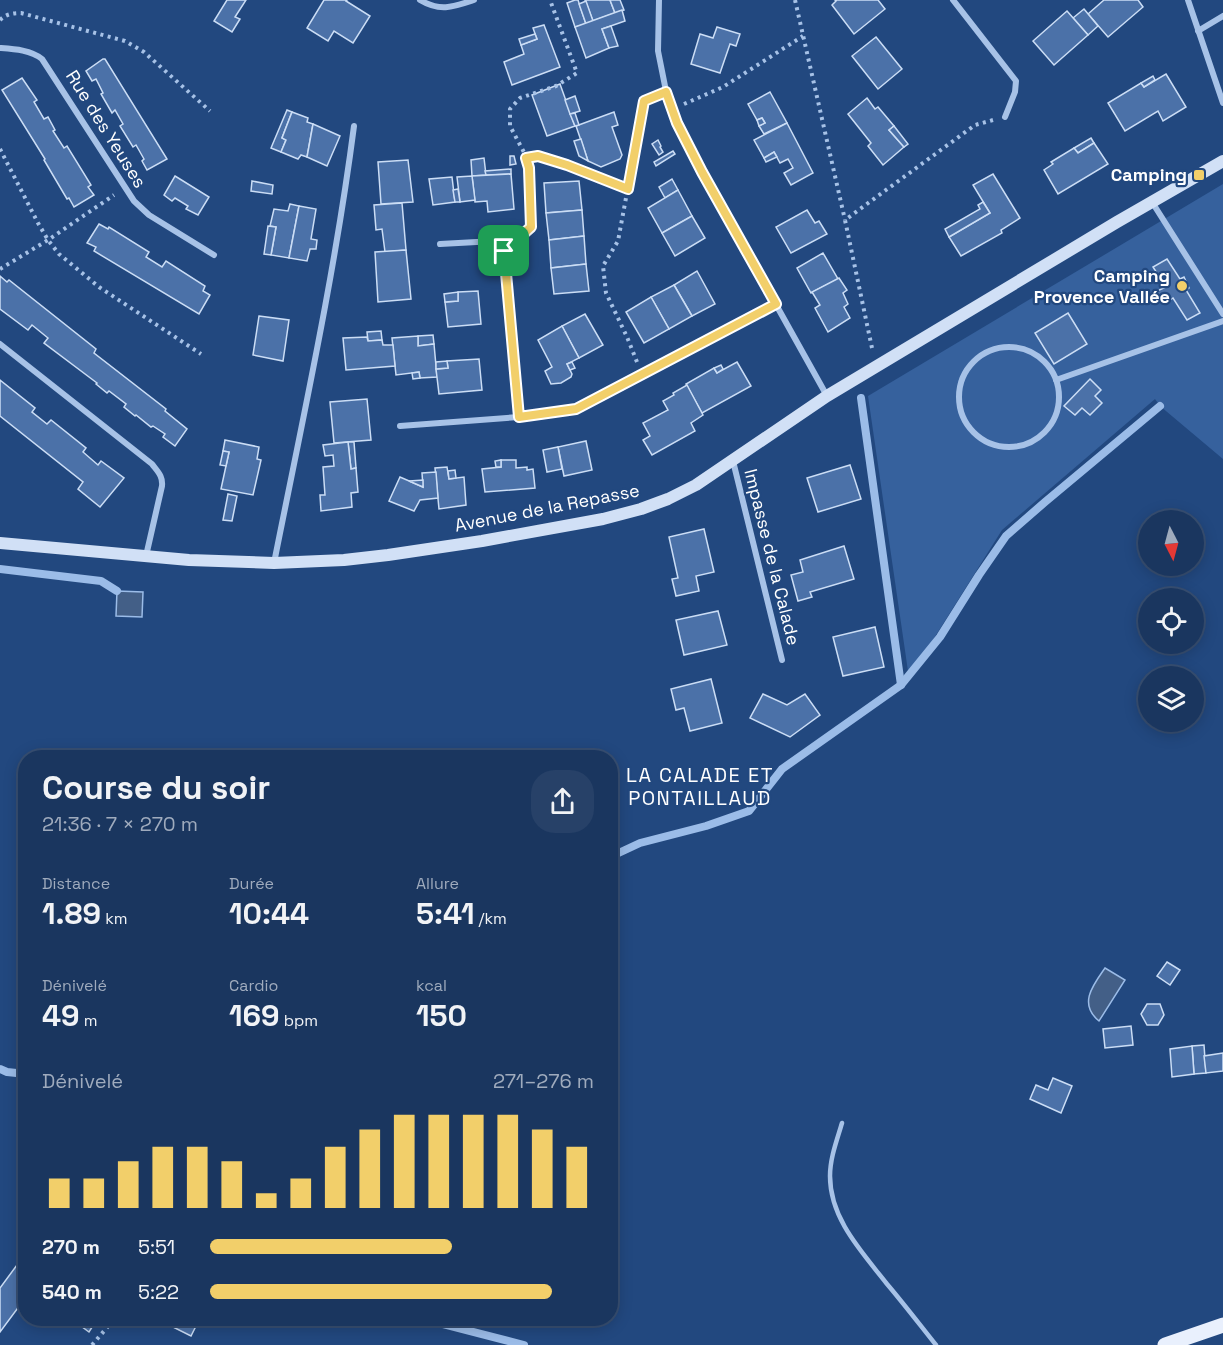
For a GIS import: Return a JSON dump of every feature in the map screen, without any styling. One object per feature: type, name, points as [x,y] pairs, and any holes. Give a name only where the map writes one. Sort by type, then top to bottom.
[{"type":"main road","points":[[1165,1345],[1223,1325]]},
{"type":"street","points":[[420,0],[429,5],[447,8],[474,0]]},
{"type":"street","points":[[659,0],[658,51],[671,109],[702,172],[827,396]]},
{"type":"street","points":[[953,0],[1016,81],[1015,92],[1005,117]]},
{"type":"street","points":[[958,6],[966,0]]},
{"type":"street","points":[[1188,0],[1223,103]]},
{"type":"street","points":[[1198,31],[1223,16]]},
{"type":"street","name":"Rue des Yeuses","points":[[0,48],[32,53],[46,62],[134,201],[149,215],[214,255]]},
{"type":"street","points":[[274,563],[325,313],[354,126]]},
{"type":"street","name":"Avenue de la Repasse","points":[[0,543],[189,560],[274,563],[344,560],[482,541],[603,519],[640,509],[668,499],[696,485],[827,396],[1223,161]]},
{"type":"street","points":[[1152,202],[1223,314]]},
{"type":"street","points":[[440,244],[495,241],[504,251],[519,417]]},
{"type":"street","points":[[399,426],[519,417],[576,409],[776,304]]},
{"type":"street","points":[[1056,380],[1223,321]]},
{"type":"street","points":[[0,344],[152,464],[160,473],[163,478],[162,486],[146,556]]},
{"type":"street","points":[[1016,348],[1037,356],[1048,366],[1056,380],[1059,395],[1057,411],[1050,426],[1039,438],[1024,445],[1008,448],[992,445],[978,437],[967,425],[960,410],[959,395],[962,380],[969,367],[980,357],[993,350],[1016,348]]},
{"type":"street","name":"Impasse de la Calade","points":[[733,461],[782,660]]},
{"type":"lane","points":[[842,1123],[832,1154],[830,1176],[832,1197],[838,1215],[860,1250],[936,1345]]},
{"type":"path","points":[[504,251],[531,227],[529,168],[510,126],[510,109],[520,99],[556,86],[577,74],[550,0]]},
{"type":"path","points":[[795,0],[876,366]]},
{"type":"path","points":[[0,20],[13,13],[21,13],[125,41],[144,52],[210,111]]},
{"type":"path","points":[[671,109],[723,87],[803,36]]},
{"type":"path","points":[[642,374],[606,293],[603,266],[618,241],[644,101],[666,92]]},
{"type":"path","points":[[845,220],[975,125],[1005,117]]},
{"type":"path","points":[[0,149],[48,240],[59,254],[99,286],[201,354]]},
{"type":"path","points":[[526,158],[538,156],[628,189]]},
{"type":"path","points":[[0,269],[48,240],[124,187]]},
{"type":"path","points":[[92,1345],[107,1326]]},
{"type":"shaded area","points":[[1223,184],[1223,459],[1160,406],[1155,399],[1002,530],[909,678],[868,396]]},
{"type":"shaded area","points":[[117,591],[143,592],[142,617],[116,616]]},
{"type":"shaded area","points":[[1105,968],[1125,980],[1099,1021],[1089,1008],[1089,1001],[1092,988]]},
{"type":"building","points":[[227,0],[246,0],[235,17],[240,19],[232,32],[214,21]]},
{"type":"building","points":[[324,0],[347,0],[370,16],[353,43],[334,31],[328,41],[307,28]]},
{"type":"building","points":[[578,0],[586,24],[575,27],[567,3]]},
{"type":"building","points":[[585,0],[610,0],[615,13],[593,21]]},
{"type":"building","points":[[610,0],[620,0],[624,10],[615,13]]},
{"type":"building","points":[[835,0],[878,0],[885,9],[854,34],[832,5]]},
{"type":"building","points":[[1104,0],[1138,0],[1143,7],[1108,37],[1088,14]]},
{"type":"building","points":[[586,1],[593,21],[586,24],[579,4]]},
{"type":"building","points":[[1084,9],[1098,26],[1088,35],[1073,18]]},
{"type":"building","points":[[622,10],[625,21],[602,29],[609,48],[586,58],[575,27]]},
{"type":"building","points":[[1067,11],[1088,35],[1054,65],[1033,41]]},
{"type":"building","points":[[544,25],[560,67],[512,85],[504,62],[524,54],[521,45],[537,39],[533,28]]},
{"type":"building","points":[[611,26],[618,46],[609,48],[602,29]]},
{"type":"building","points":[[717,27],[740,34],[736,46],[730,44],[720,73],[691,64],[700,34],[713,38]]},
{"type":"building","points":[[535,34],[537,39],[521,45],[519,39]]},
{"type":"building","points":[[876,37],[902,69],[878,89],[852,56]]},
{"type":"building","points":[[103,59],[167,159],[147,170],[136,145],[133,147],[120,126],[123,124],[115,110],[112,113],[101,94],[103,93],[96,79],[92,81],[86,71]]},
{"type":"building","points":[[1166,74],[1186,107],[1163,121],[1158,111],[1125,131],[1108,103],[1141,83],[1144,87]]},
{"type":"building","points":[[1153,76],[1155,80],[1144,87],[1141,83]]},
{"type":"building","points":[[22,78],[37,100],[34,102],[44,119],[48,117],[55,130],[53,131],[64,148],[67,146],[91,185],[88,187],[94,195],[74,207],[2,90]]},
{"type":"building","points":[[560,84],[575,126],[547,136],[532,95]]},
{"type":"building","points":[[770,92],[787,123],[764,134],[759,126],[765,123],[762,118],[757,120],[748,104]]},
{"type":"building","points":[[575,96],[580,111],[570,114],[565,100]]},
{"type":"building","points":[[867,98],[875,109],[878,107],[894,126],[889,130],[904,147],[883,165],[868,146],[871,143],[848,114]]},
{"type":"building","points":[[287,110],[292,112],[282,138],[286,140],[281,152],[271,148]]},
{"type":"building","points":[[292,112],[308,118],[307,122],[313,124],[307,157],[301,155],[298,159],[281,152],[286,140],[282,138]]},
{"type":"building","points":[[614,112],[618,125],[612,127],[622,155],[620,159],[601,167],[588,161],[576,126]]},
{"type":"building","points":[[575,113],[579,125],[575,126],[570,114]]},
{"type":"building","points":[[762,118],[765,123],[759,126],[757,120]]},
{"type":"building","points":[[787,123],[813,173],[791,185],[784,173],[793,168],[788,159],[780,163],[774,152],[764,158],[754,140]]},
{"type":"building","points":[[313,124],[340,136],[327,166],[307,157]]},
{"type":"building","points":[[894,126],[908,144],[904,147],[889,130]]},
{"type":"building","points":[[1091,138],[1094,143],[1078,153],[1074,148]]},
{"type":"building","points":[[581,139],[588,161],[579,156],[574,141]]},
{"type":"building","points":[[658,140],[663,152],[659,155],[652,144]]},
{"type":"building","points":[[1094,143],[1108,164],[1058,194],[1044,170],[1053,164],[1051,162],[1074,148],[1078,153]]},
{"type":"building","points":[[673,151],[675,154],[656,166],[654,162]]},
{"type":"building","points":[[774,152],[777,157],[766,162],[764,158]]},
{"type":"building","points":[[510,156],[514,156],[516,164],[510,165]]},
{"type":"building","points":[[484,158],[486,175],[472,176],[471,160]]},
{"type":"building","points":[[408,160],[413,202],[381,204],[378,162]]},
{"type":"building","points":[[511,169],[511,174],[486,175],[485,171]]},
{"type":"building","points":[[511,174],[514,209],[488,212],[487,201],[475,202],[472,176]]},
{"type":"building","points":[[993,174],[1020,218],[1001,230],[1002,233],[961,256],[949,237],[990,213],[973,185]]},
{"type":"building","points":[[175,176],[209,197],[198,215],[186,209],[188,206],[175,198],[172,201],[164,195]]},
{"type":"building","points":[[472,176],[475,200],[460,202],[457,177]]},
{"type":"building","points":[[452,177],[455,202],[433,205],[429,179]]},
{"type":"building","points":[[672,179],[678,190],[665,198],[659,187]]},
{"type":"building","points":[[252,181],[273,185],[272,194],[251,191]]},
{"type":"building","points":[[579,181],[582,210],[546,213],[544,183]]},
{"type":"building","points":[[458,189],[460,202],[455,202],[453,190]]},
{"type":"building","points":[[678,190],[692,216],[662,233],[648,208]]},
{"type":"building","points":[[983,202],[990,213],[949,237],[945,229],[980,209],[978,205]]},
{"type":"building","points":[[402,203],[406,250],[385,252],[382,229],[376,230],[374,205]]},
{"type":"building","points":[[290,204],[299,206],[289,258],[271,255],[276,227],[270,226],[274,209],[288,211]]},
{"type":"building","points":[[299,206],[316,209],[311,239],[317,240],[316,249],[310,249],[307,261],[289,258]]},
{"type":"building","points":[[582,210],[584,236],[549,240],[546,213]]},
{"type":"building","points":[[807,210],[815,223],[819,221],[827,234],[791,253],[776,227]]},
{"type":"building","points":[[692,216],[705,238],[675,256],[662,233]]},
{"type":"building","points":[[99,224],[108,229],[109,227],[149,252],[146,257],[162,267],[166,261],[205,286],[203,291],[210,295],[199,314],[94,251],[96,247],[87,243]]},
{"type":"building","points":[[268,226],[276,227],[271,255],[264,254]]},
{"type":"building","points":[[584,236],[586,264],[551,268],[549,240]]},
{"type":"building","points":[[406,250],[411,299],[378,302],[375,252]]},
{"type":"building","points":[[823,253],[838,279],[811,293],[797,268]]},
{"type":"building","points":[[1167,259],[1180,279],[1184,277],[1189,288],[1186,290],[1200,313],[1187,320],[1173,298],[1164,304],[1157,291],[1166,287],[1153,267]]},
{"type":"building","points":[[586,264],[589,291],[554,294],[551,268]]},
{"type":"building","points":[[697,271],[715,304],[692,316],[674,285]]},
{"type":"building","points":[[0,276],[7,282],[9,280],[96,349],[94,353],[166,409],[165,411],[187,429],[175,446],[163,437],[165,434],[135,416],[124,407],[126,404],[109,391],[107,393],[44,343],[48,338],[32,325],[28,330],[0,309]]},
{"type":"building","points":[[839,278],[847,290],[843,293],[848,304],[844,307],[850,318],[828,332],[815,308],[820,305],[812,292]]},
{"type":"building","points":[[674,285],[692,316],[669,329],[651,297]]},
{"type":"building","points":[[478,291],[481,324],[448,327],[445,302],[458,301],[458,292]]},
{"type":"building","points":[[458,292],[458,301],[445,302],[444,294]]},
{"type":"building","points":[[651,297],[669,329],[644,343],[626,312]]},
{"type":"building","points":[[1068,313],[1087,344],[1054,364],[1035,333]]},
{"type":"building","points":[[585,314],[603,345],[579,358],[562,326]]},
{"type":"building","points":[[259,316],[289,320],[283,361],[253,355]]},
{"type":"building","points":[[562,326],[579,358],[567,364],[572,374],[571,377],[561,383],[551,384],[545,371],[552,367],[538,340]]},
{"type":"building","points":[[381,331],[382,340],[368,341],[367,332]]},
{"type":"building","points":[[433,335],[434,344],[418,346],[418,336]]},
{"type":"building","points":[[418,336],[418,346],[434,344],[437,377],[420,378],[419,372],[396,375],[392,338]]},
{"type":"building","points":[[367,337],[368,341],[382,340],[383,345],[393,345],[395,366],[346,370],[343,338]]},
{"type":"building","points":[[479,359],[482,390],[439,394],[436,369],[448,368],[447,361]]},
{"type":"building","points":[[447,361],[448,368],[436,369],[436,362]]},
{"type":"building","points":[[572,362],[575,368],[570,370],[567,364]]},
{"type":"building","points":[[737,362],[751,386],[702,413],[686,384],[714,368],[717,373]]},
{"type":"building","points":[[721,365],[723,369],[717,373],[714,368]]},
{"type":"building","points":[[419,372],[420,378],[413,379],[412,373]]},
{"type":"building","points":[[1090,379],[1101,390],[1095,396],[1102,403],[1090,415],[1082,408],[1075,415],[1064,406]]},
{"type":"building","points":[[0,380],[35,408],[32,412],[47,424],[51,420],[86,448],[83,452],[98,465],[101,461],[124,478],[100,507],[78,489],[83,482],[0,416]]},
{"type":"building","points":[[687,385],[703,415],[691,423],[695,431],[652,455],[643,440],[650,436],[643,423],[668,410],[663,401]]},
{"type":"building","points":[[367,399],[371,440],[334,443],[330,402]]},
{"type":"building","points":[[225,440],[259,447],[257,459],[261,460],[253,495],[221,489],[229,452],[223,451]]},
{"type":"building","points":[[586,441],[592,470],[564,476],[558,447]]},
{"type":"building","points":[[348,442],[354,442],[356,468],[351,469]]},
{"type":"building","points":[[348,442],[351,469],[356,468],[358,492],[351,493],[352,507],[321,511],[320,495],[325,495],[323,467],[334,466],[333,455],[325,456],[323,445]]},
{"type":"building","points":[[558,447],[562,469],[547,472],[543,450]]},
{"type":"building","points":[[223,451],[229,452],[226,466],[220,465]]},
{"type":"building","points":[[501,460],[516,460],[516,468],[533,469],[535,488],[485,492],[482,469],[501,467]]},
{"type":"building","points":[[501,460],[501,467],[496,467],[495,461]]},
{"type":"building","points":[[850,465],[861,499],[818,512],[807,478]]},
{"type":"building","points":[[447,467],[449,479],[464,477],[466,505],[439,509],[435,468]]},
{"type":"building","points":[[455,470],[456,478],[449,479],[448,471]]},
{"type":"building","points":[[436,472],[438,498],[420,500],[414,511],[389,501],[400,477],[423,487],[422,473]]},
{"type":"building","points":[[423,480],[423,487],[409,481]]},
{"type":"building","points":[[228,494],[237,496],[232,521],[223,520]]},
{"type":"building","points":[[704,529],[714,572],[696,576],[699,591],[676,596],[672,579],[678,578],[669,537]]},
{"type":"building","points":[[844,546],[854,579],[810,592],[812,597],[798,601],[791,575],[803,572],[800,560]]},
{"type":"building","points":[[718,611],[727,645],[684,655],[676,620]]},
{"type":"building","points":[[875,627],[884,667],[843,676],[833,637]]},
{"type":"building","points":[[711,679],[722,723],[690,731],[684,708],[676,710],[671,689]]},
{"type":"building","points":[[763,694],[787,705],[805,694],[820,715],[790,737],[750,718]]},
{"type":"building","points":[[1167,962],[1180,970],[1170,985],[1157,976]]},
{"type":"building","points":[[1147,1004],[1160,1004],[1164,1015],[1158,1025],[1147,1025],[1141,1014]]},
{"type":"building","points":[[1131,1026],[1133,1045],[1105,1048],[1103,1029]]},
{"type":"building","points":[[1204,1045],[1206,1073],[1194,1074],[1192,1046]]},
{"type":"building","points":[[1192,1046],[1194,1074],[1172,1077],[1170,1049]]},
{"type":"building","points":[[1223,1053],[1223,1071],[1206,1073],[1204,1056]]},
{"type":"building","points":[[1053,1078],[1072,1086],[1061,1113],[1030,1099],[1036,1085],[1048,1090]]},
{"type":"building","points":[[18,1266],[18,1308],[0,1332],[0,1288]]},
{"type":"building","points":[[81,1326],[93,1326],[89,1332]]},
{"type":"building","points":[[171,1326],[196,1326],[191,1336]]},
{"type":"waterway","points":[[861,398],[901,685]]},
{"type":"waterway","points":[[618,853],[640,843],[706,826],[749,811],[782,769],[901,685],[940,637],[1006,536],[1160,406]]},
{"type":"waterway","points":[[0,569],[101,581],[117,591]]},
{"type":"waterway","points":[[0,1069],[18,1073]]},
{"type":"waterway","points":[[450,1326],[524,1345]]},
{"type":"place","name":"Camping","points":[[1199,175]]},
{"type":"place","name":"Camping Provence Vallée","points":[[1182,286]]},
{"type":"district","name":"LA CALADE ET PONTAILLAUD","points":[[700,786]]},
{"type":"route","points":[[666,92],[677,123],[702,172],[776,304],[576,409],[519,417],[504,251],[531,227],[529,168],[526,158],[538,156],[628,189],[644,101],[666,92]]}]
